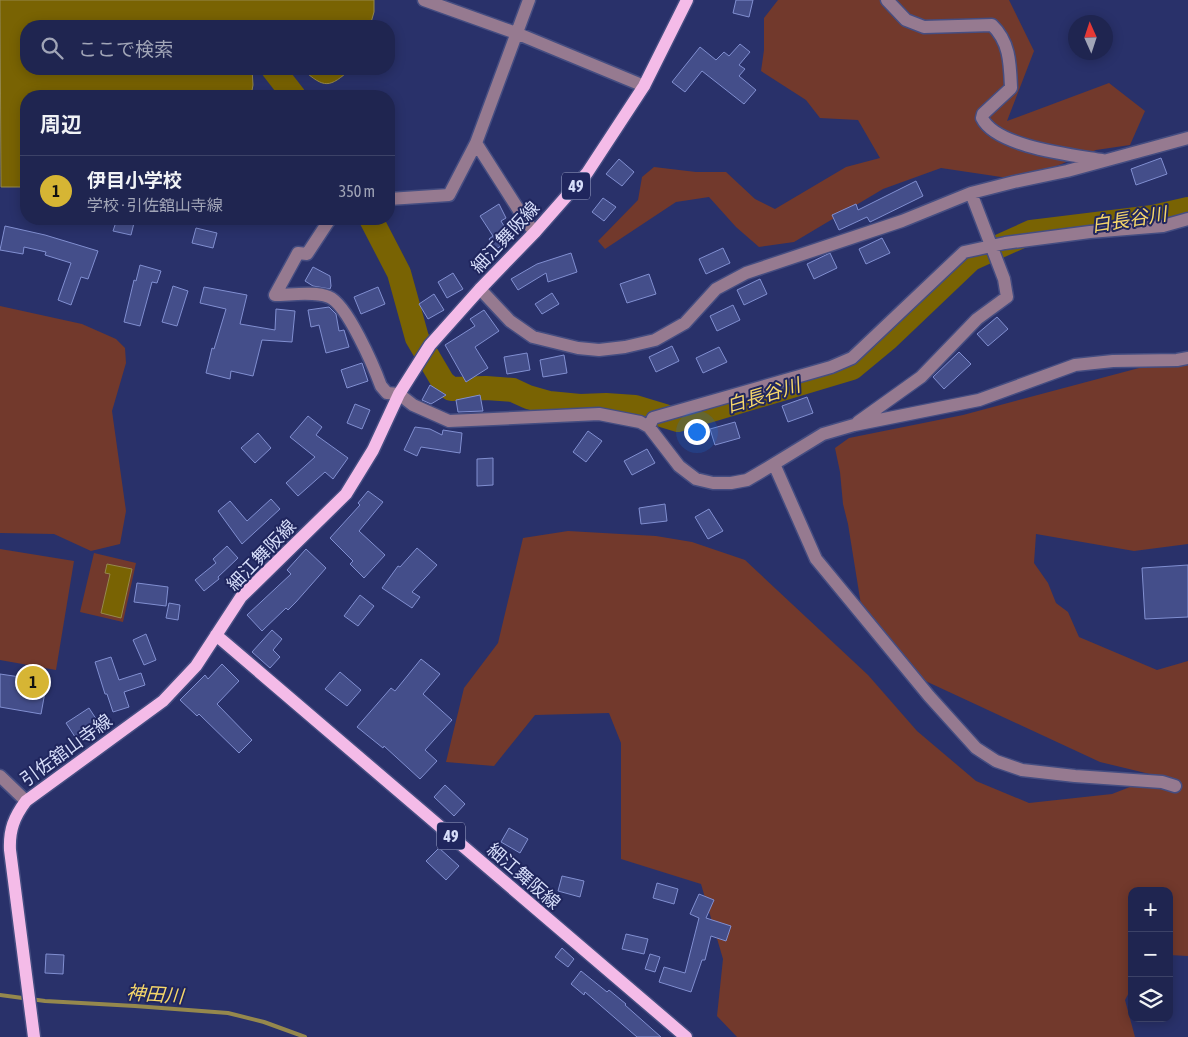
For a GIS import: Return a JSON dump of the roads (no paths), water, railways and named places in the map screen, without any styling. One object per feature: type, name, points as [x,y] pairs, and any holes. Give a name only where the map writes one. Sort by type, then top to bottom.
[{"type":"main road","name":"細江舞阪線","points":[[686,1037],[216,635],[241,597],[346,494],[373,450],[399,394],[430,346],[587,173],[644,86],[687,0]]},
{"type":"main road","name":"引佐舘山寺線","points":[[34,1037],[32,1006],[10,850],[13,821],[26,801],[163,701],[196,666],[216,635]]},
{"type":"street","points":[[424,0],[516,33],[644,86]]},
{"type":"street","points":[[395,199],[449,195],[476,143],[529,0]]},
{"type":"street","points":[[887,0],[906,20],[924,27],[992,25],[999,32],[1008,48],[1011,88],[982,116],[990,129],[1029,147],[1106,160]]},
{"type":"street","points":[[480,289],[510,321],[533,337],[578,348],[599,350],[625,348],[655,340],[685,323],[716,289],[746,274],[902,221],[971,193],[1188,138]]},
{"type":"street","points":[[476,143],[527,224],[535,232]]},
{"type":"street","points":[[854,425],[921,377],[977,319],[1006,297],[1004,279],[971,193]]},
{"type":"street","points":[[649,428],[653,418],[831,367],[852,358],[964,252],[991,245],[1090,232],[1163,226],[1188,219]]},
{"type":"street","points":[[326,225],[308,254],[298,253],[275,296],[308,294],[328,297],[339,304],[349,317],[381,386],[387,393],[399,394],[412,405],[449,421],[599,414],[640,422],[649,428],[679,466],[696,479],[713,483],[731,483],[747,480],[823,434],[854,425],[978,400],[1075,365],[1113,361],[1177,360],[1188,358]]},
{"type":"street","points":[[774,464],[816,559],[929,696],[976,748],[996,761],[1022,770],[1162,782],[1175,786]]},
{"type":"street","points":[[0,776],[26,801]]},
{"type":"waterway","name":"白長谷川","points":[[278,75],[289,90]]},
{"type":"waterway","name":"白長谷川","points":[[374,225],[399,273],[417,338],[443,382],[451,389],[486,388],[513,390],[549,403],[580,406],[635,407],[678,420],[852,368],[887,339],[971,259],[1031,232],[1153,217],[1188,209]]},
{"type":"waterway","name":"神田川","points":[[0,995],[45,1001],[228,1013],[264,1022],[305,1037]]},
{"type":"place","name":"伊目小学校","points":[[33,682]]}]
